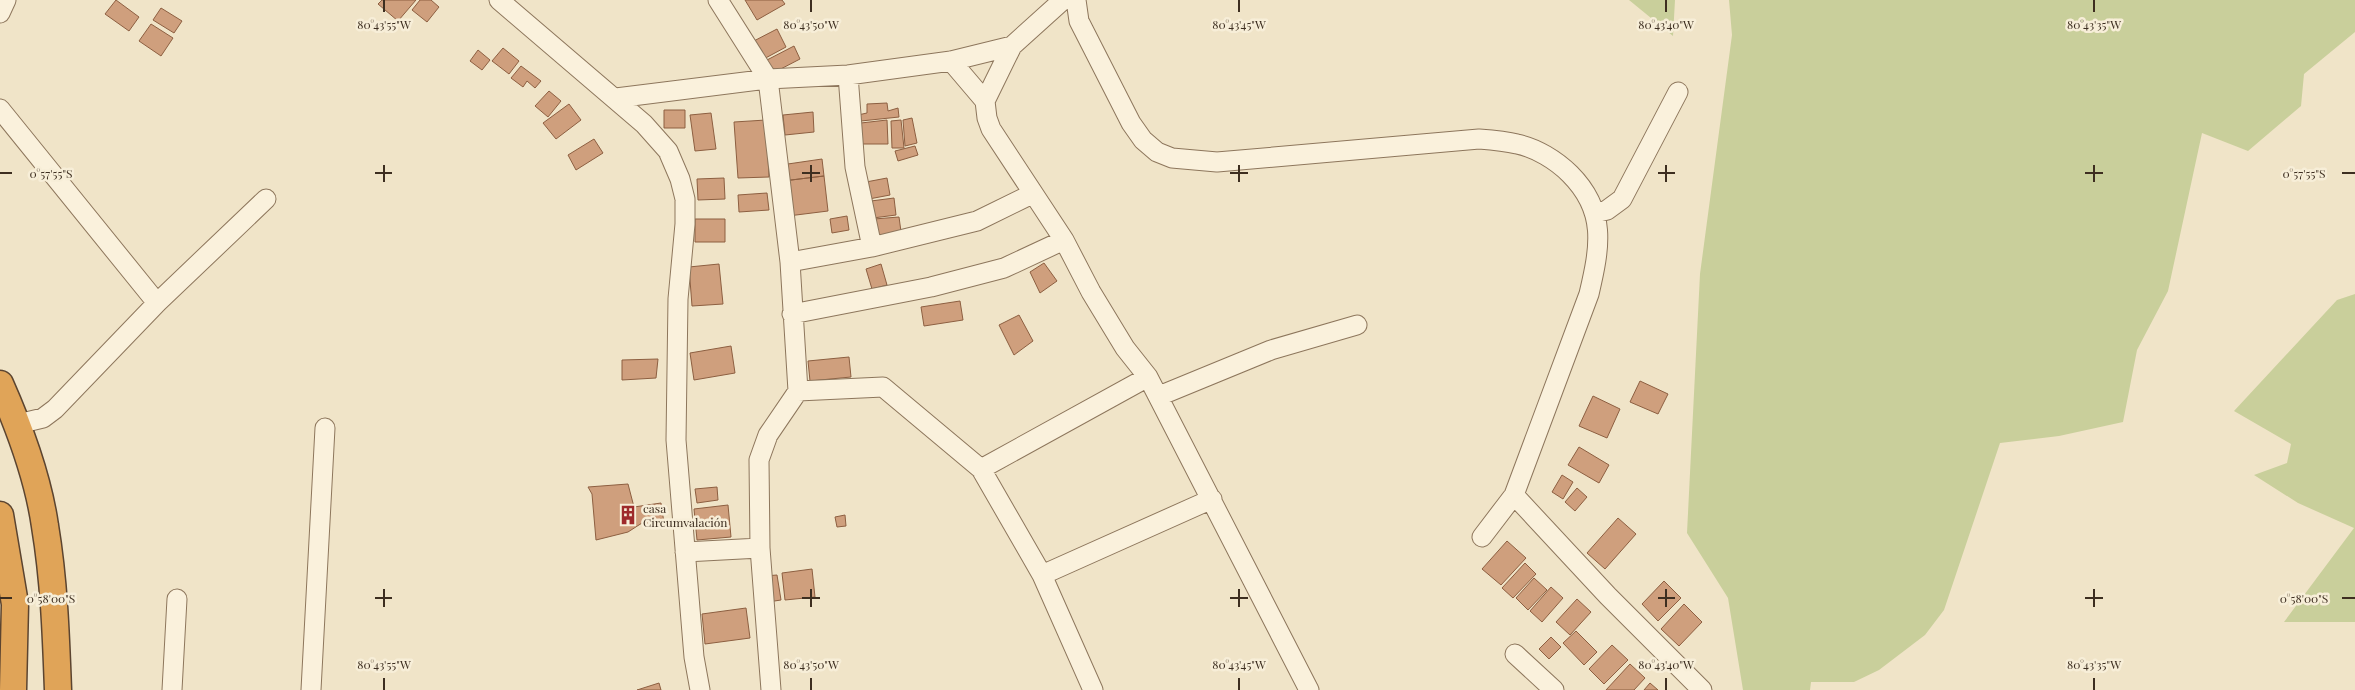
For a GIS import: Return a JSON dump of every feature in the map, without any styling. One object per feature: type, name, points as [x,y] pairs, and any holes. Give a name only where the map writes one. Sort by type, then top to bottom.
[{"type":"highway","points":[[0,384],[18,424],[45,525],[54,607],[58,690]]},
{"type":"highway","points":[[0,515],[15,604],[13,690]]},
{"type":"street","points":[[0,12],[6,0]]},
{"type":"street","points":[[499,0],[616,98],[644,124],[668,151],[680,179],[685,199],[676,382],[676,440],[694,657],[700,690]]},
{"type":"street","points":[[718,0],[768,79],[790,262],[798,391],[768,435],[759,460],[760,548],[771,690]]},
{"type":"street","points":[[985,101],[1012,46],[1064,0]]},
{"type":"street","points":[[1076,0],[1079,21],[1131,123],[1143,140],[1157,152],[1192,161],[1217,162],[1479,139],[1518,144],[1558,162],[1584,188],[1595,213],[1598,237],[1596,263],[1589,294],[1514,495],[1482,538]]},
{"type":"street","points":[[616,98],[768,79],[848,75],[951,61],[1012,46]]},
{"type":"street","points":[[951,61],[985,101],[991,128],[1032,194],[1064,240],[1091,292],[1125,348],[1148,376],[1309,690]]},
{"type":"street","points":[[848,75],[855,167],[872,248]]},
{"type":"street","points":[[1595,213],[1607,210],[1622,199],[1678,92]]},
{"type":"street","points":[[0,109],[156,302]]},
{"type":"street","points":[[790,262],[872,248],[977,221],[1032,194]]},
{"type":"street","points":[[18,424],[43,418],[55,409],[156,302],[266,198]]},
{"type":"street","points":[[792,314],[931,287],[1004,268],[1064,240]]},
{"type":"street","points":[[1159,396],[1271,350],[1357,325]]},
{"type":"street","points":[[981,469],[1148,376]]},
{"type":"street","points":[[798,391],[883,387],[981,469],[1042,575],[1093,690]]},
{"type":"street","points":[[311,690],[325,428]]},
{"type":"street","points":[[1514,495],[1608,596],[1702,690]]},
{"type":"street","points":[[1042,575],[1212,499]]},
{"type":"street","points":[[685,552],[760,548]]},
{"type":"street","points":[[172,690],[177,599]]},
{"type":"street","points":[[1514,654],[1554,690]]},
{"type":"green space","points":[[1629,0],[1675,0],[1673,36]]},
{"type":"green space","points":[[1729,0],[2355,0],[2355,32],[2304,74],[2301,106],[2248,151],[2202,133],[2168,291],[2137,350],[2123,422],[2059,436],[2000,443],[1944,610],[1925,635],[1879,670],[1854,682],[1811,682],[1810,690],[1743,690],[1728,598],[1687,533],[1700,274],[1732,35]]},
{"type":"green space","points":[[2355,294],[2355,622],[2284,622],[2354,528],[2298,503],[2254,475],[2287,463],[2291,444],[2234,411],[2337,300]]},
{"type":"building","points":[[116,0],[139,17],[129,31],[105,14]]},
{"type":"building","points":[[382,0],[416,0],[398,21],[378,4]]},
{"type":"building","points":[[420,0],[431,0],[439,7],[427,22],[412,10]]},
{"type":"building","points":[[745,0],[782,0],[785,4],[757,20]]},
{"type":"building","points":[[161,8],[182,21],[174,33],[153,20]]},
{"type":"building","points":[[151,24],[173,38],[161,56],[139,41]]},
{"type":"building","points":[[777,29],[786,47],[760,61],[750,43]]},
{"type":"building","points":[[794,46],[800,59],[773,73],[767,60]]},
{"type":"building","points":[[503,48],[519,61],[509,74],[492,61]]},
{"type":"building","points":[[478,50],[490,60],[482,70],[470,61]]},
{"type":"building","points":[[521,66],[541,81],[535,88],[527,81],[523,87],[511,78]]},
{"type":"building","points":[[549,91],[561,101],[548,117],[535,106]]},
{"type":"building","points":[[887,103],[888,111],[898,108],[899,117],[861,121],[858,115],[867,113],[867,104]]},
{"type":"building","points":[[569,104],[581,120],[556,139],[543,123]]},
{"type":"building","points":[[664,110],[685,110],[685,128],[664,128]]},
{"type":"building","points":[[813,112],[814,132],[785,135],[783,115]]},
{"type":"building","points":[[711,113],[716,149],[695,151],[690,115]]},
{"type":"building","points":[[912,118],[917,143],[905,146],[903,120]]},
{"type":"building","points":[[766,120],[769,177],[738,178],[734,122]]},
{"type":"building","points":[[887,120],[888,144],[860,144],[861,123]]},
{"type":"building","points":[[901,120],[904,148],[892,148],[891,121]]},
{"type":"building","points":[[594,139],[603,153],[576,170],[568,155]]},
{"type":"building","points":[[915,146],[918,155],[898,161],[895,151]]},
{"type":"building","points":[[822,159],[824,176],[783,181],[781,165]]},
{"type":"building","points":[[824,176],[828,211],[788,216],[783,181]]},
{"type":"building","points":[[724,178],[725,199],[698,200],[697,179]]},
{"type":"building","points":[[887,178],[890,195],[869,199],[866,182]]},
{"type":"building","points":[[767,193],[769,210],[739,212],[738,195]]},
{"type":"building","points":[[894,198],[896,215],[873,218],[871,201]]},
{"type":"building","points":[[847,216],[849,230],[832,233],[830,219]]},
{"type":"building","points":[[899,217],[902,239],[877,241],[874,219]]},
{"type":"building","points":[[695,219],[725,219],[725,242],[695,242]]},
{"type":"building","points":[[1044,263],[1057,281],[1040,293],[1030,272]]},
{"type":"building","points":[[719,264],[723,304],[692,306],[689,267]]},
{"type":"building","points":[[881,264],[887,285],[872,289],[866,269]]},
{"type":"building","points":[[960,301],[963,320],[924,326],[921,307]]},
{"type":"building","points":[[1019,315],[1033,341],[1014,355],[999,325]]},
{"type":"building","points":[[731,346],[735,373],[694,380],[690,353]]},
{"type":"building","points":[[849,357],[851,377],[810,381],[808,361]]},
{"type":"building","points":[[658,359],[656,378],[622,380],[622,360]]},
{"type":"building","points":[[1640,381],[1668,394],[1658,414],[1630,402]]},
{"type":"building","points":[[1593,396],[1620,409],[1607,438],[1579,426]]},
{"type":"building","points":[[1579,447],[1609,465],[1599,483],[1568,465]]},
{"type":"building","points":[[1562,475],[1573,482],[1563,499],[1552,492]]},
{"type":"building","name":"casa Circumvalación","points":[[628,484],[634,507],[661,503],[664,523],[642,523],[628,532],[596,540],[592,494],[588,487]]},
{"type":"building","points":[[717,487],[718,500],[697,503],[695,489]]},
{"type":"building","points":[[1577,488],[1587,497],[1575,511],[1565,502]]},
{"type":"building","points":[[728,505],[731,537],[697,540],[694,509]]},
{"type":"building","points":[[845,515],[846,526],[837,527],[835,517]]},
{"type":"building","points":[[1618,518],[1636,534],[1605,569],[1587,553]]},
{"type":"building","points":[[1507,541],[1526,558],[1501,585],[1482,569]]},
{"type":"building","points":[[1525,563],[1536,574],[1513,598],[1502,588]]},
{"type":"building","points":[[812,569],[815,597],[785,600],[782,573]]},
{"type":"building","points":[[777,575],[781,600],[768,602],[765,576]]},
{"type":"building","points":[[1534,578],[1547,590],[1528,610],[1516,598]]},
{"type":"building","points":[[1664,581],[1681,598],[1658,621],[1642,604]]},
{"type":"building","points":[[1551,587],[1563,598],[1542,622],[1530,611]]},
{"type":"building","points":[[1577,599],[1591,612],[1570,635],[1556,622]]},
{"type":"building","points":[[1684,604],[1702,622],[1679,646],[1661,629]]},
{"type":"building","points":[[746,608],[750,638],[705,644],[702,614]]},
{"type":"building","points":[[1576,631],[1597,652],[1584,665],[1563,643]]},
{"type":"building","points":[[1551,637],[1561,647],[1549,659],[1539,649]]},
{"type":"building","points":[[1612,645],[1628,660],[1604,684],[1589,669]]},
{"type":"building","points":[[1630,664],[1645,678],[1634,690],[1606,690]]},
{"type":"building","points":[[659,683],[661,690],[637,690]]},
{"type":"building","points":[[1650,683],[1658,690],[1644,690]]},
{"type":"place","name":"casa Circumvalación","points":[[628,515]]}]
